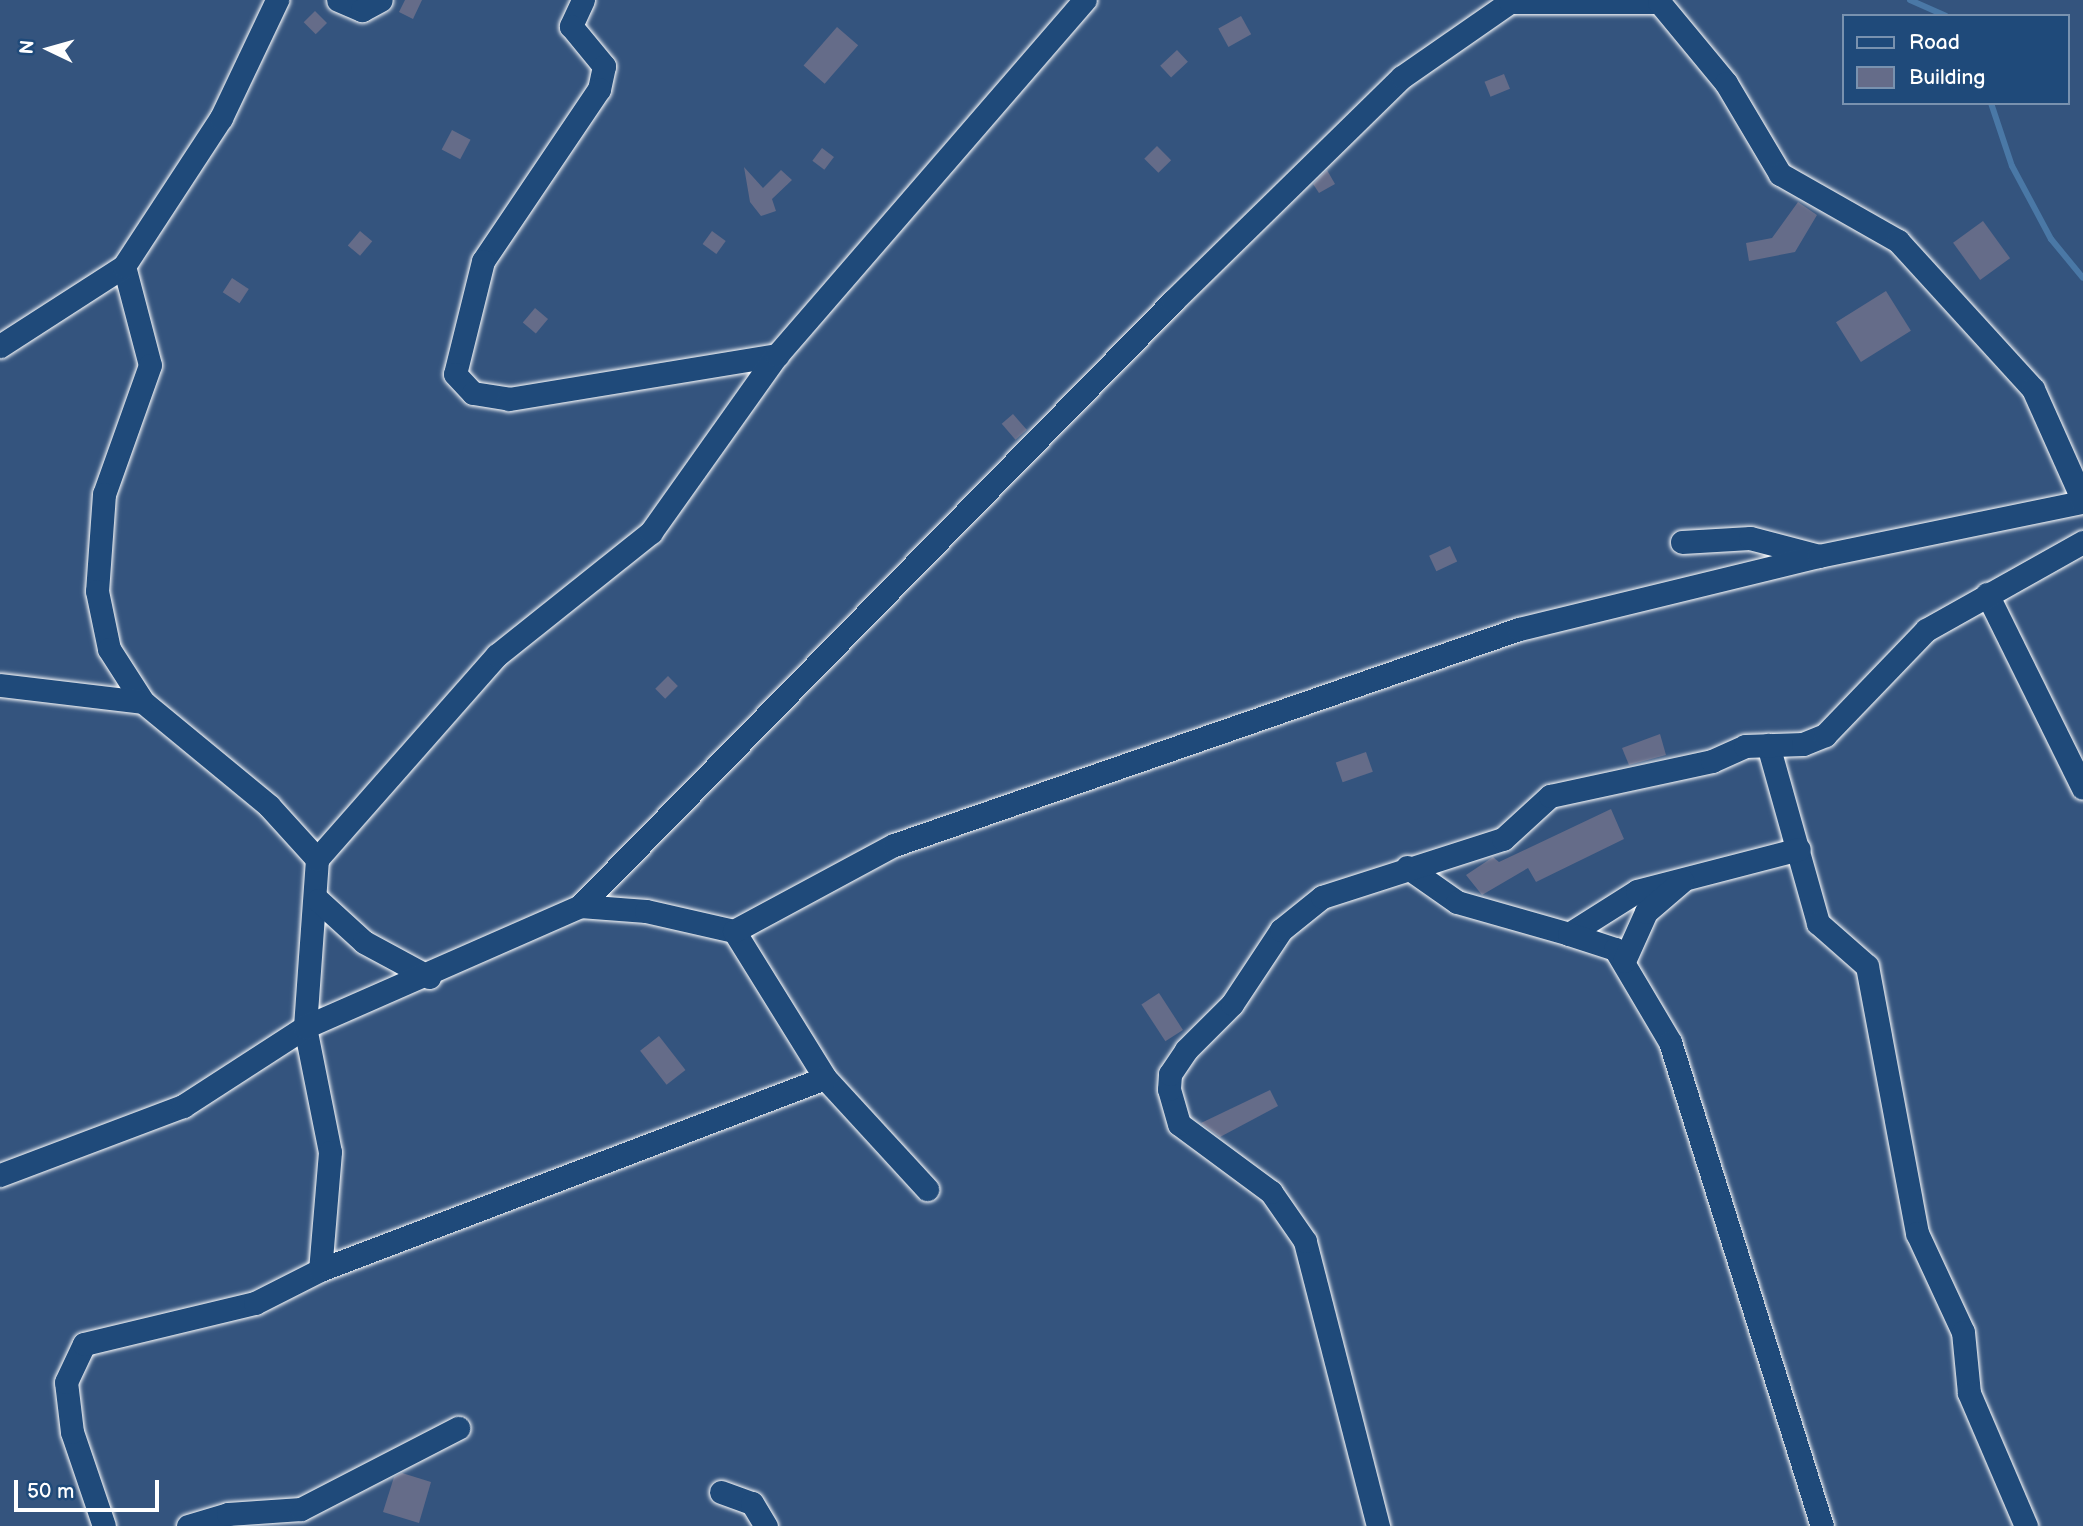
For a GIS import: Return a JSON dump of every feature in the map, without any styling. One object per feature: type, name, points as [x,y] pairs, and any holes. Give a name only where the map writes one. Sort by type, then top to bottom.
[{"type":"street","points":[[0,346],[124,266],[221,118],[277,0]]},
{"type":"street","points":[[338,0],[362,10],[381,0]]},
{"type":"street","points":[[583,0],[571,26],[604,66],[599,89],[483,261],[455,374],[473,393],[509,400],[777,355]]},
{"type":"street","points":[[317,859],[497,655],[651,532],[777,355],[1085,0]]},
{"type":"street","points":[[0,1175],[183,1106],[305,1027],[429,977],[580,906],[1173,300],[1402,77],[1511,1],[1660,1],[1726,83],[1780,174],[1898,241],[2033,389],[2083,501],[1819,556],[1519,629],[1077,778],[894,845],[734,931],[646,911],[580,906]]},
{"type":"street","points":[[124,266],[150,365],[104,494],[97,591],[109,649],[143,702],[269,806],[317,859],[318,900],[305,1027],[330,1152],[320,1270]]},
{"type":"street","points":[[1682,542],[1749,538],[1819,556]]},
{"type":"street","points":[[1378,1526],[1293,1217],[1271,1192],[1190,1136],[1179,1124],[1169,1089],[1186,1050],[1232,1004],[1298,913],[1322,897],[1406,867],[1503,839],[1550,796],[1768,745],[1803,744],[1825,735],[1926,630],[2083,542]]},
{"type":"street","points":[[1987,594],[2083,788]]},
{"type":"street","points":[[0,685],[143,702]]},
{"type":"street","points":[[1768,745],[1818,923],[1867,966],[1917,1233],[1963,1332],[1969,1393],[2026,1526]]},
{"type":"street","points":[[1569,934],[1637,891],[1799,849]]},
{"type":"street","points":[[1406,867],[1457,902],[1605,943],[1624,961],[1670,1042],[1822,1526]]},
{"type":"street","points":[[1624,961],[1646,912],[1687,877]]},
{"type":"street","points":[[318,900],[365,942],[429,977]]},
{"type":"street","points":[[734,931],[825,1078],[927,1189]]},
{"type":"street","points":[[104,1526],[72,1432],[66,1382],[84,1343],[244,1307],[320,1270],[825,1078]]},
{"type":"street","points":[[188,1526],[228,1514],[301,1509],[458,1428]]},
{"type":"street","points":[[721,1493],[752,1503],[766,1526]]},
{"type":"building","points":[[405,0],[422,0],[413,19],[399,12]]},
{"type":"building","points":[[315,11],[327,23],[316,34],[304,22]]},
{"type":"building","points":[[1241,16],[1251,34],[1228,47],[1218,29]]},
{"type":"building","points":[[837,27],[858,45],[825,84],[804,65]]},
{"type":"building","points":[[1177,50],[1188,62],[1171,77],[1160,66]]},
{"type":"building","points":[[1504,74],[1510,89],[1491,97],[1485,82]]},
{"type":"building","points":[[452,130],[471,140],[460,159],[442,149]]},
{"type":"building","points":[[1157,146],[1171,160],[1158,173],[1144,159]]},
{"type":"building","points":[[822,148],[834,157],[824,170],[812,161]]},
{"type":"building","points":[[744,167],[763,188],[781,170],[792,180],[772,199],[776,211],[761,216],[750,202]]},
{"type":"building","points":[[1327,170],[1335,184],[1319,193],[1313,184]]},
{"type":"building","points":[[1798,202],[1817,215],[1795,252],[1749,261],[1746,243],[1772,238]]},
{"type":"building","points":[[1983,221],[2010,258],[1980,280],[1953,243]]},
{"type":"building","points":[[360,231],[372,241],[360,256],[348,246]]},
{"type":"building","points":[[712,231],[726,241],[716,254],[703,244]]},
{"type":"building","points":[[232,278],[249,289],[240,303],[223,292]]},
{"type":"building","points":[[1886,291],[1911,331],[1861,362],[1836,322]]},
{"type":"building","points":[[535,308],[548,319],[536,333],[523,323]]},
{"type":"building","points":[[1013,414],[1027,430],[1015,440],[1002,424]]},
{"type":"building","points":[[1450,546],[1457,561],[1436,571],[1429,556]]},
{"type":"building","points":[[668,676],[678,686],[665,699],[655,689]]},
{"type":"building","points":[[1660,734],[1666,755],[1629,765],[1622,748]]},
{"type":"building","points":[[1366,752],[1373,772],[1343,782],[1336,762]]},
{"type":"building","points":[[1611,809],[1624,839],[1536,882],[1528,868],[1482,895],[1466,875],[1493,857],[1499,862]]},
{"type":"building","points":[[1159,993],[1183,1030],[1165,1041],[1141,1004]]},
{"type":"building","points":[[659,1036],[685,1070],[667,1085],[640,1051]]},
{"type":"building","points":[[1270,1090],[1278,1106],[1220,1137],[1201,1123]]},
{"type":"building","points":[[402,1473],[431,1482],[419,1523],[383,1512],[394,1477]]},
{"type":"waterway","points":[[1910,0],[1942,14]]},
{"type":"waterway","points":[[1992,105],[2012,166],[2051,239],[2083,278]]}]
